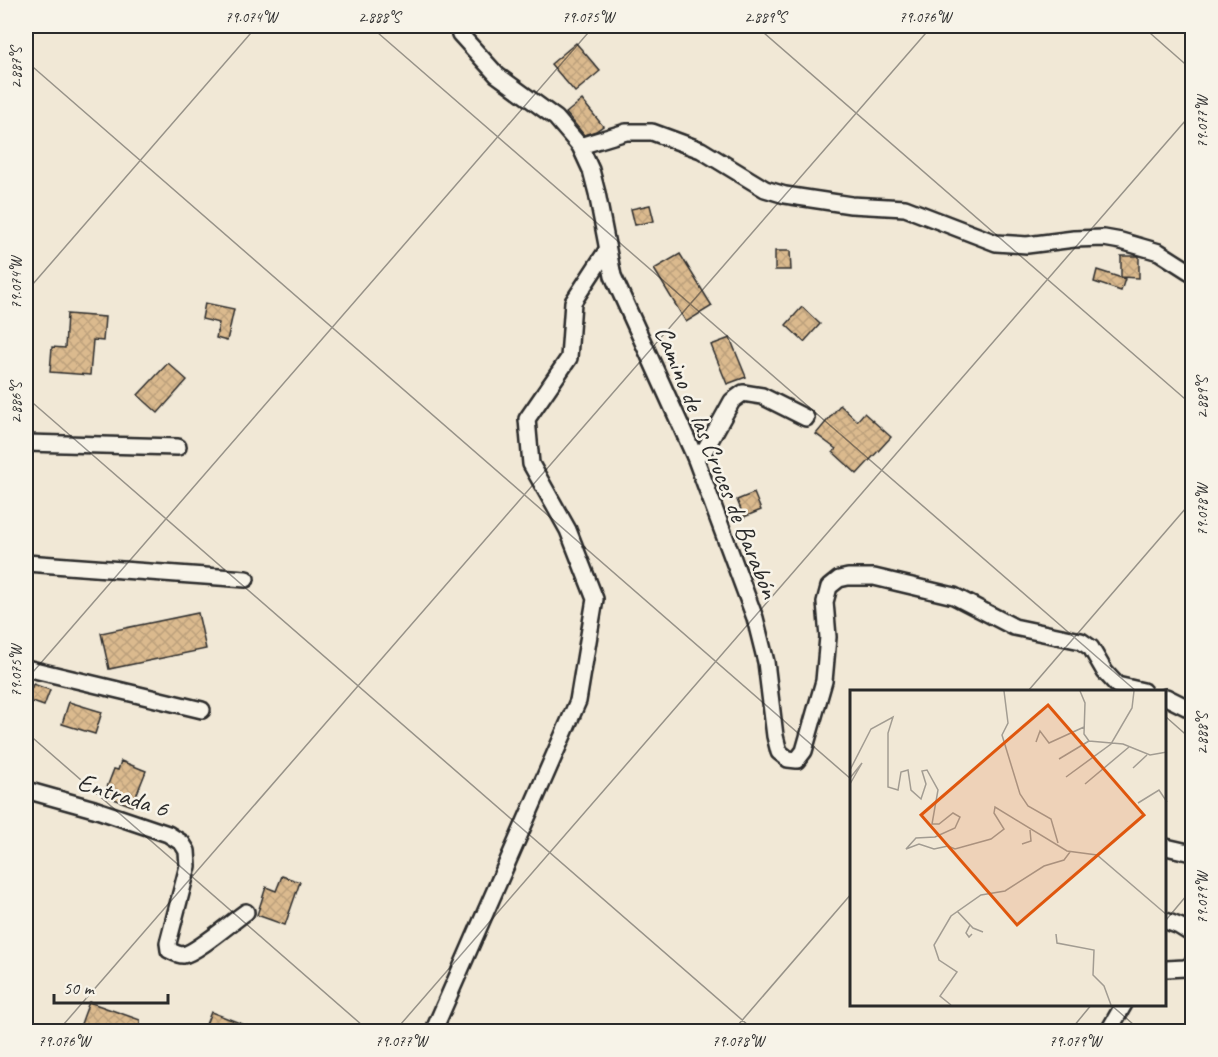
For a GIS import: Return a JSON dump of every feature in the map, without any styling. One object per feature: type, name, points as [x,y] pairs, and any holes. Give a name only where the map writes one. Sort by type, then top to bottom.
[{"type":"street","name":"Camino de las Cruces de Barabón","points":[[457,26],[460,34],[497,75],[556,118],[580,147],[591,170],[613,276],[695,457],[755,618],[766,662],[779,752],[788,759],[797,760],[804,751],[821,691],[828,637],[825,602],[829,587],[839,579],[848,577],[874,577],[954,596],[1014,627],[1081,641],[1091,648],[1105,672],[1117,685],[1139,690]]},
{"type":"street","points":[[580,147],[626,132],[652,132],[701,150],[765,189],[785,195],[851,205],[905,208],[996,243],[1027,245],[1074,239],[1121,240],[1159,252],[1192,273]]},
{"type":"street","points":[[433,1032],[578,701],[595,599],[568,530],[531,464],[527,419],[569,358],[573,302],[607,250]]},
{"type":"street","points":[[695,457],[706,448],[732,401],[743,393],[762,396],[806,418]]},
{"type":"street","points":[[26,443],[178,447]]},
{"type":"street","points":[[26,562],[246,579]]},
{"type":"street","points":[[26,668],[202,710]]},
{"type":"street","points":[[1167,698],[1192,710]]},
{"type":"street","name":"Entrada 6","points":[[26,790],[94,809],[168,834],[182,843],[187,851],[188,866],[168,943],[170,950],[182,955],[197,948],[246,912]]},
{"type":"street","points":[[1167,847],[1192,854]]},
{"type":"street","points":[[1167,921],[1192,934]]},
{"type":"street","points":[[1167,969],[1185,968],[1192,965]]},
{"type":"street","points":[[1108,1032],[1123,1006]]},
{"type":"building","points":[[576,43],[600,71],[575,92],[551,64]]},
{"type":"building","points":[[582,100],[603,126],[584,135],[566,113]]},
{"type":"building","points":[[650,205],[654,221],[635,225],[631,209]]},
{"type":"building","points":[[775,251],[790,251],[791,270],[775,270]]},
{"type":"building","points":[[680,254],[712,306],[686,322],[654,269]]},
{"type":"building","points":[[1121,256],[1139,256],[1139,278],[1121,277]]},
{"type":"building","points":[[1097,270],[1125,279],[1121,291],[1094,282]]},
{"type":"building","points":[[205,303],[234,309],[227,341],[216,338],[219,323],[202,319]]},
{"type":"building","points":[[802,307],[820,324],[804,342],[786,325]]},
{"type":"building","points":[[67,314],[105,317],[103,341],[93,340],[90,375],[50,372],[52,347],[65,348]]},
{"type":"building","points":[[730,338],[746,377],[727,384],[711,345]]},
{"type":"building","points":[[168,363],[187,380],[158,413],[138,395]]},
{"type":"building","points":[[840,405],[857,421],[864,413],[891,437],[857,474],[833,452],[836,449],[816,434]]},
{"type":"building","points":[[754,493],[761,510],[744,517],[737,500]]},
{"type":"building","points":[[198,613],[206,649],[109,669],[101,633]]},
{"type":"building","points":[[33,684],[50,690],[44,706],[27,700]]},
{"type":"building","points":[[69,702],[102,712],[95,734],[62,724]]},
{"type":"building","points":[[121,761],[146,771],[132,806],[104,795],[114,769],[118,770]]},
{"type":"building","points":[[282,876],[300,882],[285,925],[257,915],[266,887],[276,891]]},
{"type":"building","points":[[89,1002],[140,1020],[140,1032],[78,1032]]},
{"type":"building","points":[[211,1012],[258,1030],[258,1032],[203,1032]]}]
